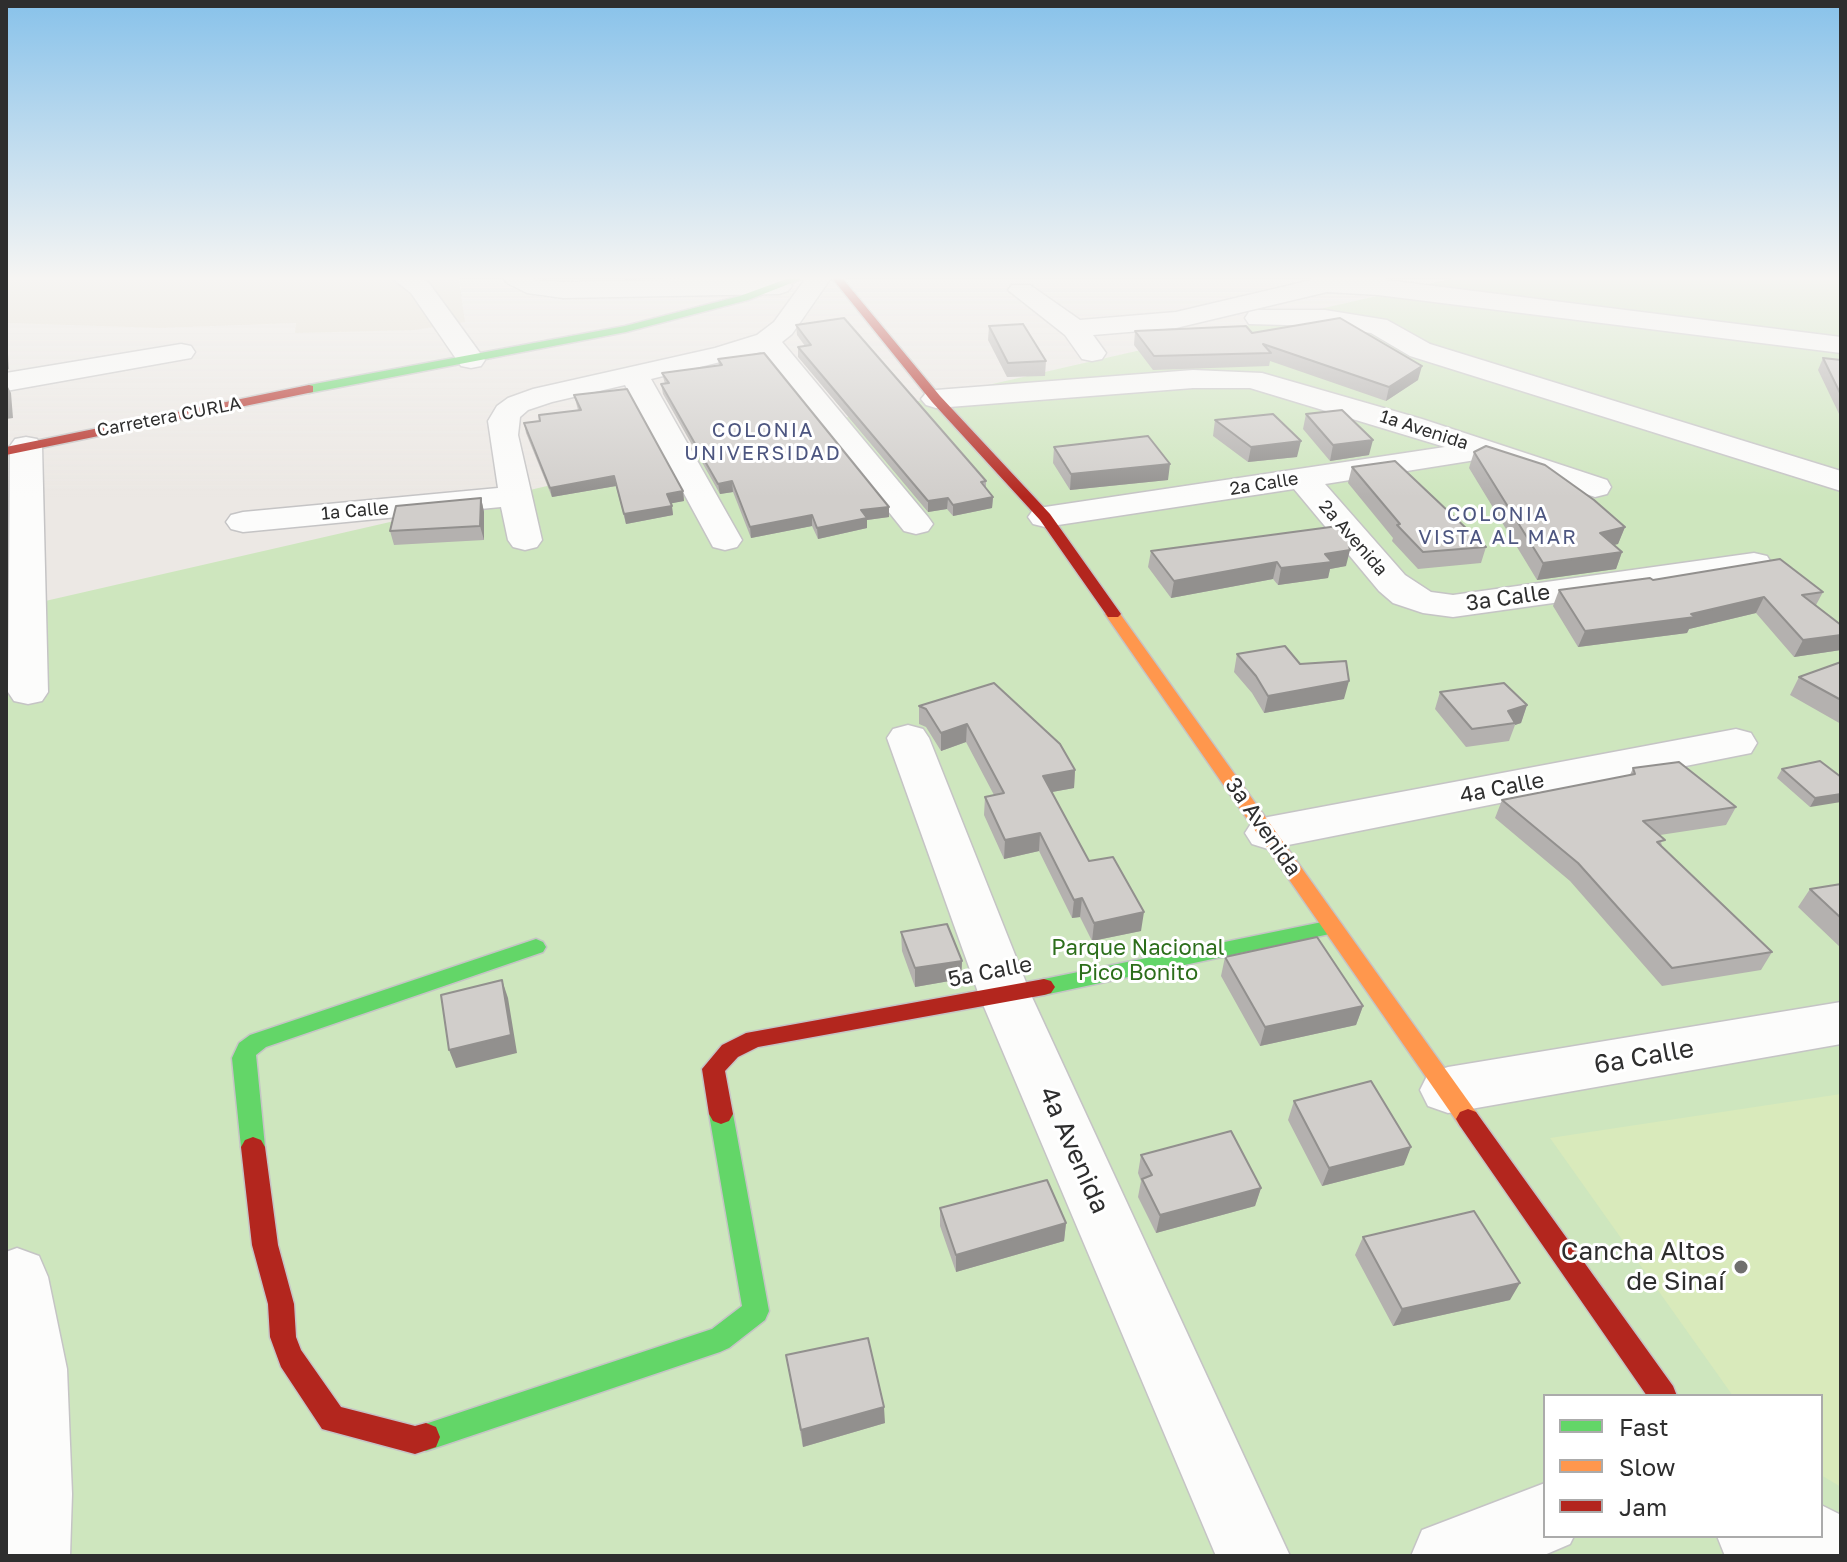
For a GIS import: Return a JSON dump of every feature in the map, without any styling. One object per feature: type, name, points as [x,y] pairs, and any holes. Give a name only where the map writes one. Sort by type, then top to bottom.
[{"type":"street","points":[[465,351],[471,360]]},
{"type":"street","name":"Carretera CURLA","points":[[16,448],[517,351]]},
{"type":"street","points":[[525,540],[514,496],[503,421],[518,404],[738,351]]},
{"type":"street","points":[[775,351],[916,524]]},
{"type":"street","name":"3a Avenida","points":[[897,351],[936,399],[1045,517],[1662,1394]]},
{"type":"street","points":[[936,399],[1112,386],[1089,351]]},
{"type":"street","points":[[1423,351],[1841,481]]},
{"type":"street","points":[[6,382],[181,352]]},
{"type":"street","points":[[634,375],[725,540]]},
{"type":"street","name":"1a Avenida","points":[[1112,386],[1193,379],[1252,379],[1382,416],[1595,487]]},
{"type":"street","points":[[16,448],[28,692]]},
{"type":"street","name":"2a Calle","points":[[1045,517],[1484,450]]},
{"type":"street","name":"2a Avenida","points":[[1302,478],[1392,583],[1406,595]]},
{"type":"street","name":"1a Calle","points":[[243,522],[514,496]]},
{"type":"street","name":"3a Calle","points":[[1406,595],[1423,602],[1453,606],[1754,564]]},
{"type":"street","name":"4a Avenida","points":[[908,738],[1005,995],[1253,1556]]},
{"type":"street","name":"4a Calle","points":[[1268,833],[1736,743]]},
{"type":"street","name":"5a Calle","points":[[536,947],[258,1041],[247,1049],[243,1058],[265,1245],[281,1304],[283,1337],[291,1358],[332,1419],[415,1440],[720,1339],[739,1327],[756,1311],[713,1069],[730,1051],[754,1039],[1005,995],[1332,927]]},
{"type":"street","name":"6a Calle","points":[[1448,1090],[1841,1023]]},
{"type":"street","points":[[17,1277],[34,1369],[36,1494],[33,1556]]},
{"type":"street","points":[[1448,1556],[1543,1520]]},
{"type":"street","points":[[1754,1538],[1765,1556]]},
{"type":"street","points":[[1812,1538],[1835,1556]]},
{"type":"green space","name":"Parque Nacional Pico Bonito","points":[[1137,351],[1841,351],[1841,1556],[6,1556],[6,610]]},
{"type":"green space","name":"Cancha Altos de Sinaí","points":[[1841,1094],[1841,1487],[1823,1476],[1823,1394],[1732,1394],[1550,1138]]},
{"type":"building","points":[[801,351],[873,351],[986,481],[981,482],[993,497],[953,505],[948,498],[928,501]]},
{"type":"building","points":[[1002,351],[1040,351],[1046,361],[1008,363]]},
{"type":"building","points":[[1150,351],[1271,353],[1154,356]]},
{"type":"building","points":[[1283,351],[1396,351],[1422,366],[1389,387]]},
{"type":"building","points":[[764,353],[889,507],[861,510],[867,518],[817,528],[812,515],[750,527],[732,481],[718,484],[661,384],[669,383],[662,373],[722,365],[718,359]]},
{"type":"building","points":[[1823,358],[1841,360],[1841,395]]},
{"type":"building","points":[[627,389],[683,491],[667,494],[672,506],[624,514],[614,476],[550,488],[524,423],[540,421],[539,415],[581,410],[574,395]]},
{"type":"building","points":[[1342,410],[1373,440],[1333,445],[1306,414]]},
{"type":"building","points":[[1273,414],[1301,441],[1251,447],[1215,420]]},
{"type":"building","points":[[1148,436],[1170,464],[1071,474],[1054,447]]},
{"type":"building","points":[[1486,446],[1545,465],[1594,500],[1625,527],[1600,533],[1622,552],[1543,563],[1474,452]]},
{"type":"building","points":[[1395,461],[1486,547],[1423,552],[1397,525],[1400,524],[1352,467]]},
{"type":"building","points":[[481,498],[480,526],[390,531],[396,506]]},
{"type":"building","points":[[1338,526],[1347,536],[1350,550],[1325,554],[1332,562],[1281,568],[1277,562],[1174,581],[1151,551]]},
{"type":"building","points":[[1780,559],[1823,592],[1802,595],[1841,625],[1841,635],[1803,640],[1764,597],[1691,614],[1695,617],[1585,631],[1559,590],[1653,580]]},
{"type":"building","points":[[1285,646],[1300,664],[1346,661],[1349,681],[1268,696],[1237,654]]},
{"type":"building","points":[[1841,662],[1841,700],[1799,677]]},
{"type":"building","points":[[994,683],[1060,744],[1075,770],[1043,776],[1089,861],[1113,857],[1144,912],[1094,923],[1082,898],[1074,900],[1040,833],[1005,840],[985,797],[1004,793],[967,724],[941,733],[926,709],[919,706]]},
{"type":"building","points":[[1504,683],[1527,705],[1508,711],[1515,723],[1472,729],[1440,692]]},
{"type":"building","points":[[1820,761],[1841,777],[1841,794],[1815,798],[1782,769]]},
{"type":"building","points":[[1679,762],[1736,807],[1643,821],[1665,840],[1657,842],[1772,952],[1672,968],[1578,863],[1502,800],[1635,774],[1633,768]]},
{"type":"building","points":[[1841,884],[1841,918],[1810,889]]},
{"type":"building","points":[[947,924],[962,961],[915,968],[901,932]]},
{"type":"building","points":[[1317,937],[1363,1006],[1265,1027],[1225,957]]},
{"type":"building","points":[[502,980],[511,1035],[449,1050],[441,995]]},
{"type":"building","points":[[1371,1081],[1411,1147],[1329,1168],[1294,1101]]},
{"type":"building","points":[[1231,1131],[1261,1188],[1160,1215],[1142,1179],[1152,1175],[1141,1155]]},
{"type":"building","points":[[1047,1180],[1066,1223],[956,1255],[940,1208]]},
{"type":"building","points":[[1474,1211],[1520,1283],[1402,1309],[1363,1237]]},
{"type":"building","points":[[868,1338],[884,1407],[801,1430],[786,1355]]},
{"type":"traffic: fast","points":[[309,389],[510,351]]},
{"type":"traffic: fast","points":[[1044,987],[1332,927]]},
{"type":"traffic: fast","points":[[253,1147],[243,1058],[247,1049],[258,1041],[536,947]]},
{"type":"traffic: fast","points":[[426,1437],[720,1339],[756,1311],[721,1114]]},
{"type":"traffic: slow","points":[[1113,614],[1468,1119]]},
{"type":"traffic: jam","points":[[897,351],[936,399],[1045,517],[1113,614]]},
{"type":"traffic: jam","points":[[6,451],[309,389]]},
{"type":"traffic: jam","points":[[721,1114],[713,1069],[730,1051],[754,1039],[1044,987]]},
{"type":"traffic: jam","points":[[1468,1119],[1662,1394]]},
{"type":"traffic: jam","points":[[253,1147],[265,1245],[281,1304],[283,1337],[291,1358],[332,1419],[415,1440],[426,1437]]},
{"type":"place","name":"Cancha Altos de Sinaí","points":[[1741,1267]]},
{"type":"district","name":"COLONIA UNIVERSIDAD","points":[[763,442]]},
{"type":"district","name":"COLONIA VISTA AL MAR","points":[[1498,526]]}]
